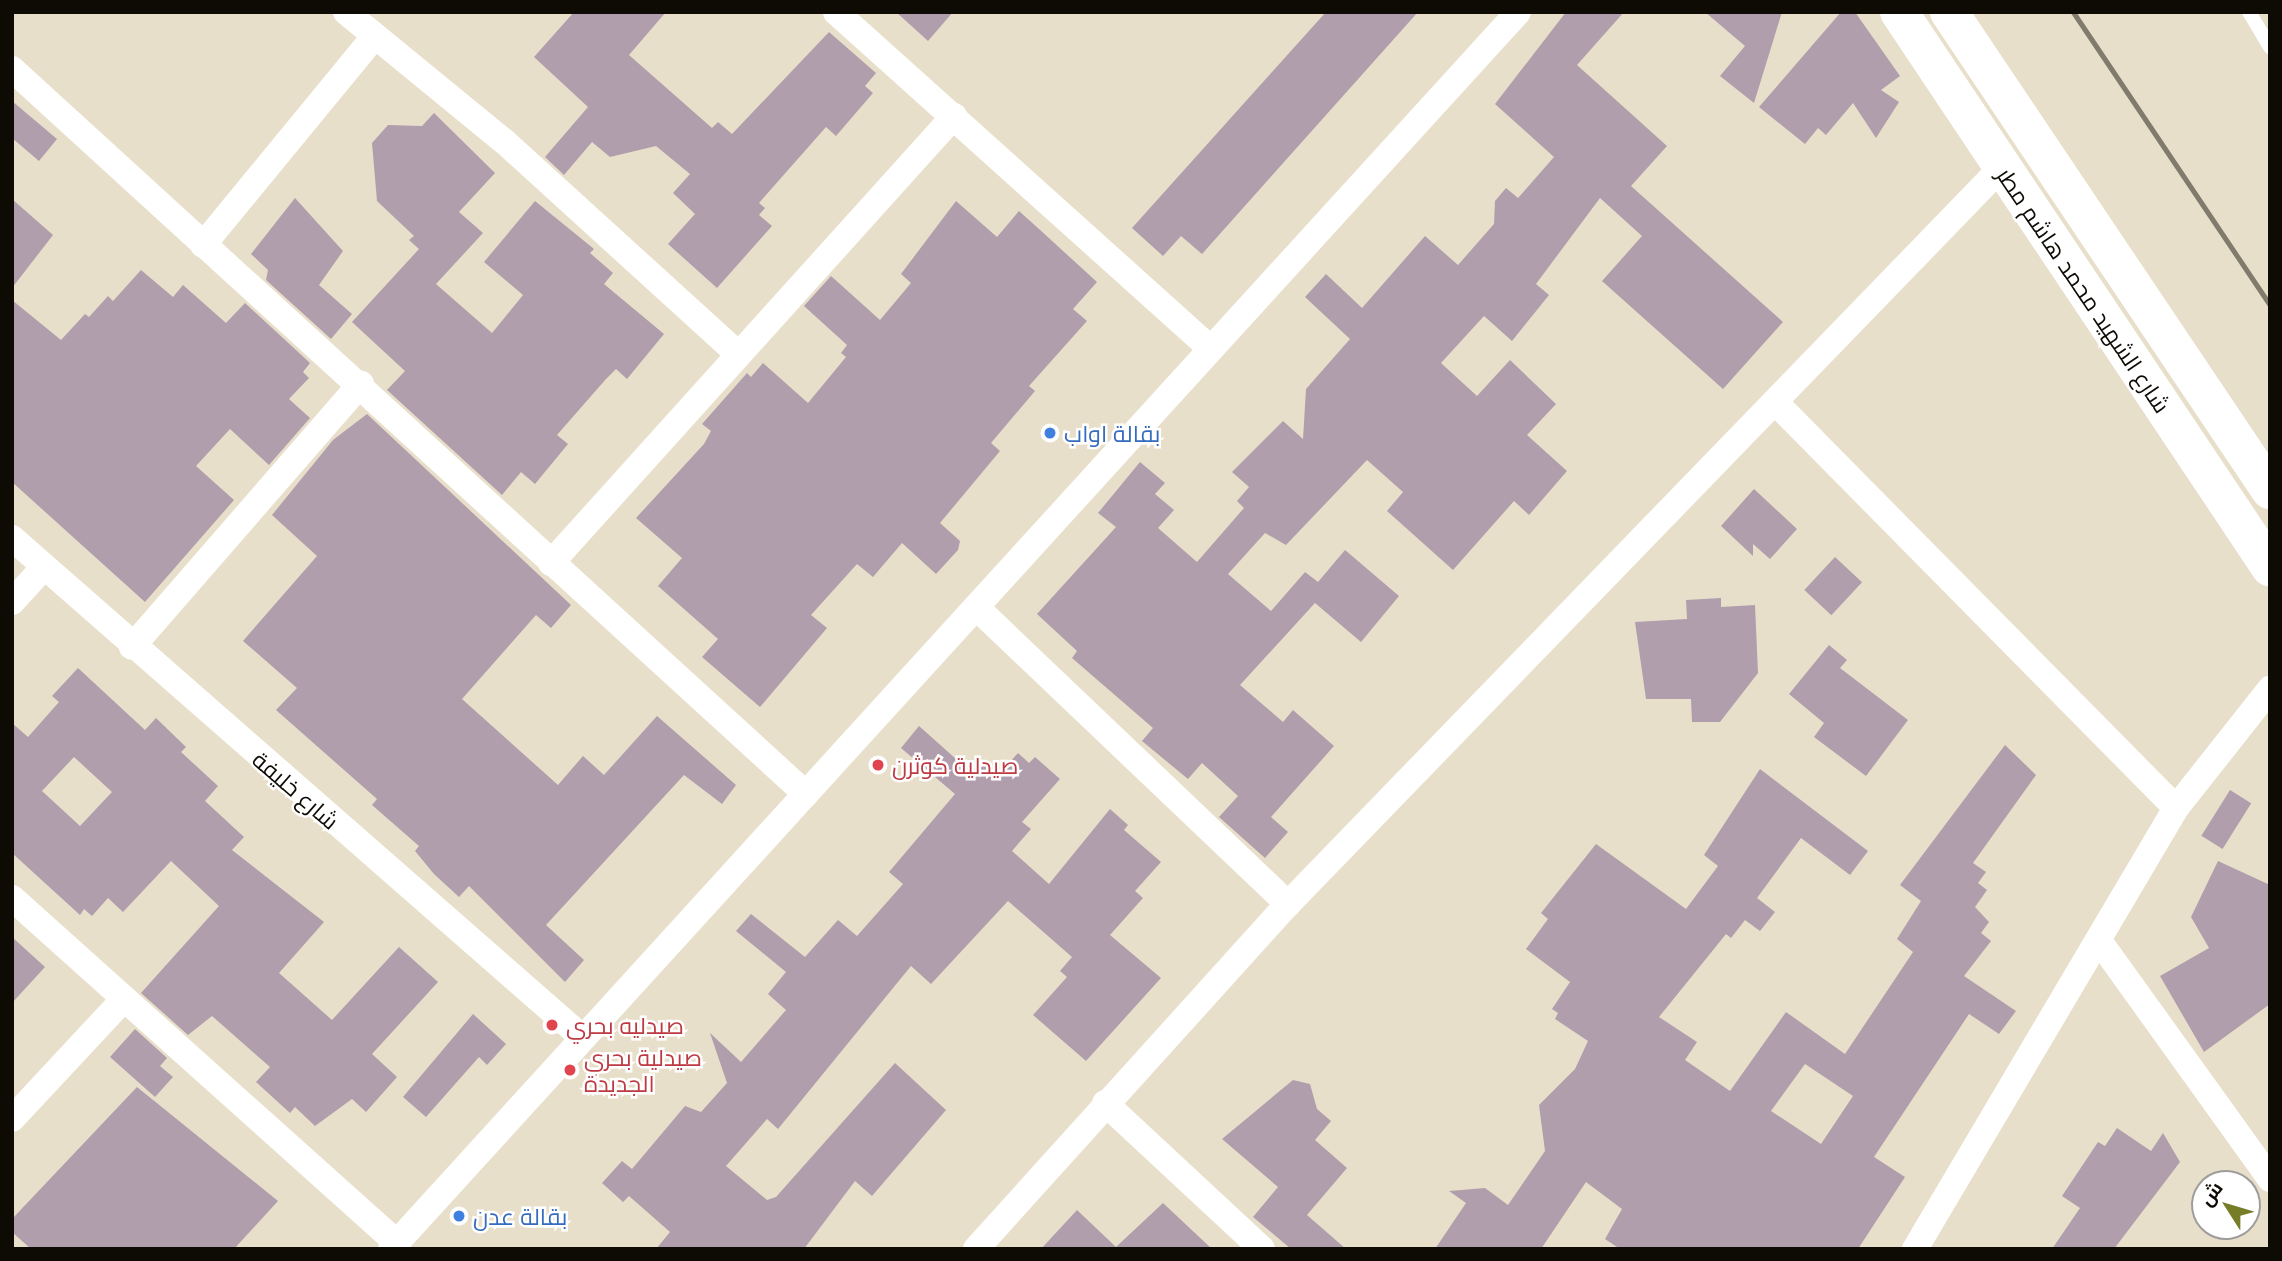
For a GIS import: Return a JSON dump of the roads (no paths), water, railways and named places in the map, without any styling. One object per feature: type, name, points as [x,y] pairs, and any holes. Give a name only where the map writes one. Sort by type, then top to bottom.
[{"type":"main road","name":"شارع الشهيد محمد هاشم مطر","points":[[1899,12],[2270,567]]},
{"type":"main road","name":"شارع الشهيد محمد هاشم مطر","points":[[1949,12],[2270,490]]},
{"type":"street","points":[[346,12],[505,142],[739,355]]},
{"type":"street","points":[[836,12],[1211,349]]},
{"type":"street","points":[[12,898],[394,1246],[1518,12]]},
{"type":"street","points":[[203,244],[374,37]]},
{"type":"street","points":[[12,69],[361,384],[551,563],[806,794]]},
{"type":"street","points":[[551,563],[954,116]]},
{"type":"street","points":[[976,1249],[1105,1103],[1288,904],[1777,404],[2002,167]]},
{"type":"street","points":[[132,648],[361,384]]},
{"type":"street","points":[[1777,404],[2176,808]]},
{"type":"street","name":"شارع خليفة","points":[[12,538],[132,648],[583,1038]]},
{"type":"street","points":[[12,602],[44,568]]},
{"type":"street","points":[[976,607],[1288,904]]},
{"type":"street","points":[[1916,1249],[2100,942],[2176,808],[2270,689]]},
{"type":"street","points":[[2100,942],[2270,1179]]},
{"type":"street","points":[[12,1119],[123,1000]]},
{"type":"street","points":[[1105,1103],[1262,1249]]},
{"type":"lane","points":[[2249,12],[2270,47]]},
{"type":"railway","points":[[2073,12],[2270,305]]},
{"type":"place","name":"بقالة اواب","points":[[1050,433]]},
{"type":"place","name":"صيدلية كوثرن","points":[[878,765]]},
{"type":"place","name":"صيدليه بحري","points":[[552,1025]]},
{"type":"place","name":"صيدلية بحري الجديدة","points":[[570,1070]]},
{"type":"place","name":"بقالة عدن","points":[[459,1216]]}]
